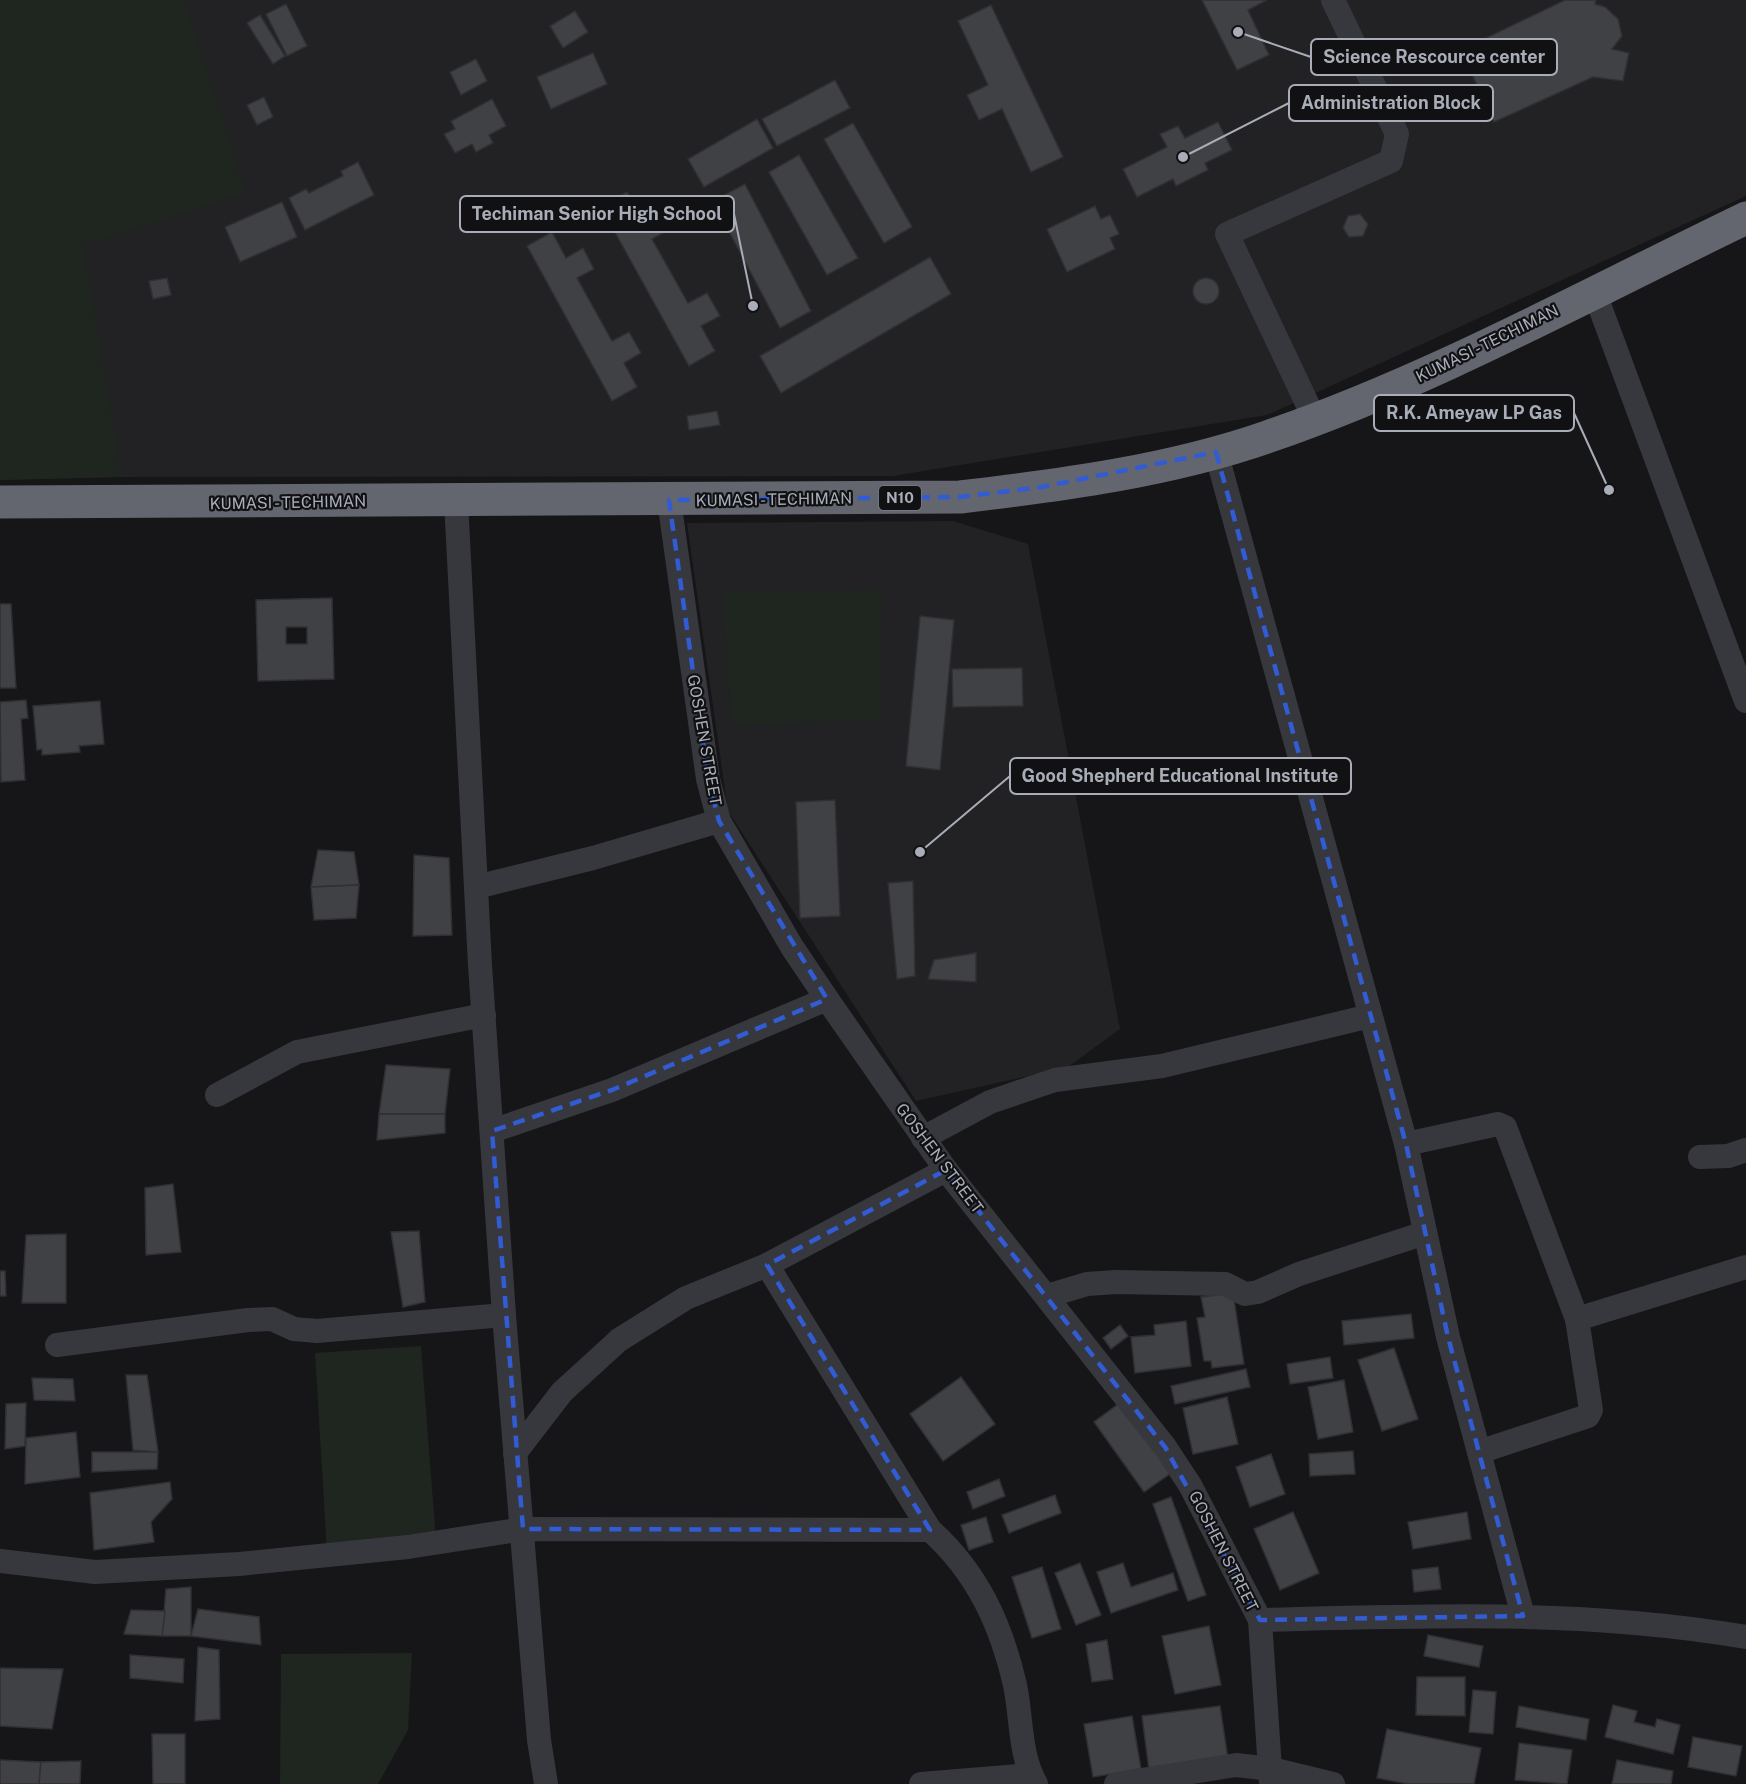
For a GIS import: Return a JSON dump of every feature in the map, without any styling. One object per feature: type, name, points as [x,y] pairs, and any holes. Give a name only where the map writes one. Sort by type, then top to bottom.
[{"type":"highway","name":"KUMASI - TECHIMAN","points":[[0,502],[960,497],[1042,487],[1216,452],[1314,418],[1450,362],[1746,218]]},
{"type":"street","points":[[1314,418],[1227,234],[1391,161],[1397,134],[1334,0]]},
{"type":"street","points":[[1594,291],[1746,701]]},
{"type":"street","points":[[1216,452],[1406,1144],[1448,1336],[1523,1616]]},
{"type":"street","name":"GOSHEN STREET","points":[[669,500],[708,779],[719,821],[792,947],[923,1138],[1166,1447],[1190,1485],[1260,1620],[1271,1776]]},
{"type":"street","points":[[456,501],[476,887],[504,1315],[539,1740],[546,1784]]},
{"type":"street","points":[[476,887],[593,858],[719,821]]},
{"type":"street","points":[[492,1131],[612,1089],[827,999]]},
{"type":"street","points":[[217,1095],[297,1052],[484,1016]]},
{"type":"street","points":[[923,1138],[990,1102],[1055,1080],[1162,1065],[1370,1016]]},
{"type":"street","points":[[1406,1144],[1498,1124],[1505,1127],[1534,1210],[1577,1319],[1591,1410],[1588,1416],[1579,1421],[1479,1452]]},
{"type":"street","points":[[1700,1157],[1728,1156],[1746,1150]]},
{"type":"street","points":[[515,1452],[562,1392],[619,1340],[686,1298],[767,1265],[946,1170]]},
{"type":"street","points":[[1047,1296],[1087,1284],[1116,1282],[1225,1284],[1245,1294],[1258,1293],[1299,1274],[1425,1233]]},
{"type":"street","points":[[767,1265],[930,1530],[955,1552],[973,1576],[998,1630],[1015,1686],[1021,1731],[1033,1780],[921,1784]]},
{"type":"street","points":[[1577,1319],[1746,1267]]},
{"type":"street","points":[[57,1345],[248,1320],[272,1319],[294,1329],[317,1331],[504,1315]]},
{"type":"street","points":[[0,1561],[95,1572],[239,1564],[408,1547],[523,1529],[930,1530]]},
{"type":"street","points":[[1260,1620],[1523,1616],[1663,1624],[1746,1637]]},
{"type":"street","points":[[1116,1784],[1236,1765],[1271,1776],[1333,1784]]},
{"type":"highlighted area","points":[[1216,452],[1406,1144],[1448,1337],[1523,1616],[1260,1620],[1165,1447],[946,1170],[767,1265],[930,1530],[523,1529],[492,1131],[612,1090],[827,999],[719,821],[708,779],[669,500],[960,497],[1042,487]]},
{"type":"shaded area","points":[[0,0],[1746,0],[1746,196],[1267,415],[893,476],[122,477],[0,480]]},
{"type":"shaded area","points":[[0,0],[183,0],[246,193],[83,245],[122,477],[0,480]]},
{"type":"shaded area","points":[[953,521],[1028,544],[1120,1029],[1068,1067],[916,1101],[728,811],[687,523]]},
{"type":"shaded area","points":[[882,590],[880,720],[731,725],[723,592]]},
{"type":"shaded area","points":[[421,1346],[436,1540],[327,1552],[315,1353]]},
{"type":"shaded area","points":[[412,1653],[408,1730],[378,1784],[280,1784],[281,1654]]},
{"type":"building","points":[[1202,0],[1267,0],[1248,10],[1269,55],[1237,70]]},
{"type":"building","points":[[1565,0],[1596,0],[1595,4],[1605,7],[1618,19],[1622,36],[1612,49],[1629,53],[1623,81],[1593,77],[1494,122],[1461,50]]},
{"type":"building","points":[[286,4],[307,46],[287,56],[266,14]]},
{"type":"building","points":[[991,5],[1063,157],[1031,172],[1002,109],[979,120],[967,95],[988,85],[958,21]]},
{"type":"building","points":[[575,11],[588,32],[563,48],[550,26]]},
{"type":"building","points":[[260,15],[285,56],[273,64],[247,23]]},
{"type":"building","points":[[593,53],[607,84],[551,109],[537,77]]},
{"type":"building","points":[[476,59],[487,81],[461,95],[450,72]]},
{"type":"building","points":[[835,80],[850,108],[777,146],[762,119]]},
{"type":"building","points":[[264,97],[273,117],[257,125],[247,105]]},
{"type":"building","points":[[492,99],[506,126],[489,135],[493,143],[476,152],[472,144],[455,153],[444,134],[455,129],[451,121]]},
{"type":"building","points":[[757,119],[773,148],[704,187],[688,159]]},
{"type":"building","points":[[1218,122],[1232,150],[1205,163],[1208,170],[1176,186],[1173,179],[1137,197],[1123,169],[1167,147],[1160,134],[1178,126],[1185,138]]},
{"type":"building","points":[[853,123],[912,227],[884,243],[824,139]]},
{"type":"building","points":[[799,155],[858,258],[827,275],[769,172]]},
{"type":"building","points":[[358,162],[374,195],[305,230],[289,198],[306,189],[309,193],[343,176],[341,171]]},
{"type":"building","points":[[745,184],[811,311],[780,328],[713,201]]},
{"type":"building","points":[[627,192],[641,217],[658,207],[670,229],[652,239],[688,303],[707,293],[720,316],[701,326],[715,351],[689,366],[601,207]]},
{"type":"building","points":[[282,202],[297,237],[240,262],[225,227]]},
{"type":"building","points":[[1095,206],[1101,219],[1110,215],[1119,234],[1110,238],[1115,249],[1067,272],[1047,229]]},
{"type":"building","points":[[1360,214],[1368,224],[1363,236],[1349,237],[1343,228],[1348,216]]},
{"type":"building","points":[[552,232],[566,258],[583,248],[594,269],[577,278],[612,341],[629,332],[641,353],[624,363],[637,387],[612,401],[527,246]]},
{"type":"building","points":[[930,257],[951,294],[781,393],[760,356]]},
{"type":"building","points":[[167,278],[171,295],[153,299],[149,281]]},
{"type":"building","points":[[1206,278],[1215,282],[1219,291],[1215,300],[1206,304],[1197,300],[1193,291],[1197,282]]},
{"type":"building","points":[[717,411],[720,425],[689,430],[687,416]]},
{"type":"building","points":[[332,598],[334,679],[258,681],[256,600]],"holes":[[[286,627],[307,627],[307,644],[286,644]]]},
{"type":"building","points":[[0,604],[11,604],[16,688],[0,688]]},
{"type":"building","points":[[920,616],[954,620],[940,770],[906,766]]},
{"type":"building","points":[[1022,668],[1023,706],[953,707],[952,669]]},
{"type":"building","points":[[26,700],[28,718],[21,719],[25,780],[1,782],[0,702]]},
{"type":"building","points":[[100,701],[104,744],[79,746],[80,752],[42,755],[42,749],[37,750],[33,706]]},
{"type":"building","points":[[835,800],[840,916],[800,918],[796,802]]},
{"type":"building","points":[[318,850],[354,852],[359,885],[311,887]]},
{"type":"building","points":[[414,855],[449,858],[452,935],[413,936]]},
{"type":"building","points":[[913,881],[915,976],[897,979],[888,883]]},
{"type":"building","points":[[359,885],[356,918],[314,920],[311,887]]},
{"type":"building","points":[[976,953],[976,982],[928,979],[934,960]]},
{"type":"building","points":[[386,1065],[450,1069],[445,1114],[379,1114]]},
{"type":"building","points":[[379,1114],[445,1114],[445,1133],[377,1140]]},
{"type":"building","points":[[173,1184],[181,1252],[146,1255],[145,1188]]},
{"type":"building","points":[[419,1231],[425,1302],[403,1307],[391,1232]]},
{"type":"building","points":[[66,1234],[66,1303],[22,1303],[26,1235]]},
{"type":"building","points":[[0,1271],[5,1271],[6,1296],[0,1296]]},
{"type":"building","points":[[1233,1293],[1244,1364],[1212,1368],[1211,1361],[1204,1361],[1197,1318],[1205,1317],[1201,1297]]},
{"type":"building","points":[[1411,1314],[1414,1338],[1344,1345],[1342,1321]]},
{"type":"building","points":[[1186,1321],[1191,1366],[1135,1373],[1131,1337],[1155,1335],[1154,1325]]},
{"type":"building","points":[[1120,1325],[1128,1336],[1111,1349],[1103,1338]]},
{"type":"building","points":[[1394,1348],[1418,1419],[1382,1431],[1358,1360]]},
{"type":"building","points":[[1330,1357],[1333,1378],[1290,1384],[1287,1364]]},
{"type":"building","points":[[1246,1369],[1250,1387],[1175,1404],[1171,1386]]},
{"type":"building","points":[[126,1375],[147,1375],[158,1452],[133,1450]]},
{"type":"building","points":[[961,1377],[995,1424],[943,1461],[910,1414]]},
{"type":"building","points":[[32,1378],[73,1379],[75,1401],[34,1400]]},
{"type":"building","points":[[1344,1380],[1353,1432],[1318,1439],[1308,1387]]},
{"type":"building","points":[[1227,1397],[1238,1444],[1193,1454],[1183,1408]]},
{"type":"building","points":[[1121,1402],[1171,1473],[1144,1492],[1094,1422]]},
{"type":"building","points":[[26,1403],[25,1446],[5,1449],[6,1404]]},
{"type":"building","points":[[76,1432],[80,1477],[25,1484],[26,1438]]},
{"type":"building","points":[[1353,1451],[1355,1474],[1310,1476],[1309,1454]]},
{"type":"building","points":[[92,1452],[158,1452],[157,1469],[92,1472]]},
{"type":"building","points":[[1271,1454],[1285,1494],[1250,1507],[1236,1467]]},
{"type":"building","points":[[999,1479],[1005,1496],[973,1509],[967,1492]]},
{"type":"building","points":[[170,1482],[172,1499],[151,1522],[154,1542],[94,1550],[90,1493]]},
{"type":"building","points":[[1055,1495],[1061,1513],[1009,1533],[1002,1515]]},
{"type":"building","points":[[1171,1497],[1206,1595],[1188,1601],[1153,1504]]},
{"type":"building","points":[[1293,1512],[1319,1573],[1280,1590],[1254,1529]]},
{"type":"building","points":[[1467,1512],[1471,1539],[1413,1549],[1408,1522]]},
{"type":"building","points":[[986,1517],[993,1542],[969,1550],[961,1525]]},
{"type":"building","points":[[1080,1563],[1101,1615],[1076,1625],[1055,1573]]},
{"type":"building","points":[[1123,1563],[1131,1587],[1173,1573],[1178,1590],[1111,1613],[1097,1572]]},
{"type":"building","points":[[1042,1567],[1061,1629],[1032,1638],[1012,1577]]},
{"type":"building","points":[[1438,1567],[1441,1589],[1414,1592],[1412,1570]]},
{"type":"building","points":[[191,1587],[191,1636],[162,1636],[166,1589]]},
{"type":"building","points":[[198,1609],[259,1617],[261,1645],[191,1636]]},
{"type":"building","points":[[131,1610],[165,1611],[162,1636],[124,1634]]},
{"type":"building","points":[[1209,1626],[1221,1685],[1175,1694],[1162,1636]]},
{"type":"building","points":[[1428,1635],[1483,1646],[1479,1667],[1424,1656]]},
{"type":"building","points":[[1107,1640],[1113,1679],[1092,1682],[1086,1644]]},
{"type":"building","points":[[198,1647],[219,1650],[220,1719],[195,1721]]},
{"type":"building","points":[[130,1655],[184,1659],[183,1683],[130,1678]]},
{"type":"building","points":[[0,1668],[63,1669],[52,1729],[0,1726]]},
{"type":"building","points":[[1417,1677],[1465,1677],[1465,1716],[1416,1715]]},
{"type":"building","points":[[1473,1690],[1496,1692],[1493,1734],[1469,1732]]},
{"type":"building","points":[[1613,1705],[1637,1711],[1634,1722],[1655,1727],[1657,1719],[1680,1725],[1673,1754],[1605,1737]]},
{"type":"building","points":[[1220,1706],[1228,1759],[1149,1770],[1142,1716]]},
{"type":"building","points":[[1519,1706],[1589,1719],[1586,1740],[1516,1727]]},
{"type":"building","points":[[1132,1716],[1141,1769],[1093,1777],[1084,1724]]},
{"type":"building","points":[[1387,1729],[1481,1748],[1474,1784],[1408,1784],[1377,1778]]},
{"type":"building","points":[[152,1734],[185,1734],[185,1784],[153,1784]]},
{"type":"building","points":[[1693,1737],[1742,1746],[1736,1776],[1688,1767]]},
{"type":"building","points":[[1519,1743],[1572,1750],[1567,1784],[1515,1780]]},
{"type":"building","points":[[0,1760],[41,1762],[39,1784],[0,1784]]},
{"type":"building","points":[[1617,1760],[1673,1771],[1671,1784],[1612,1784]]},
{"type":"building","points":[[81,1761],[80,1784],[39,1784],[41,1762]]},
{"type":"place","name":"Science Rescource center","points":[[1238,32]]},
{"type":"place","name":"Administration Block","points":[[1183,157]]},
{"type":"place","name":"Techiman Senior High School","points":[[753,306]]},
{"type":"place","name":"R.K. Ameyaw LP Gas","points":[[1609,490]]},
{"type":"place","name":"Good Shepherd Educational Institute","points":[[920,852]]}]
